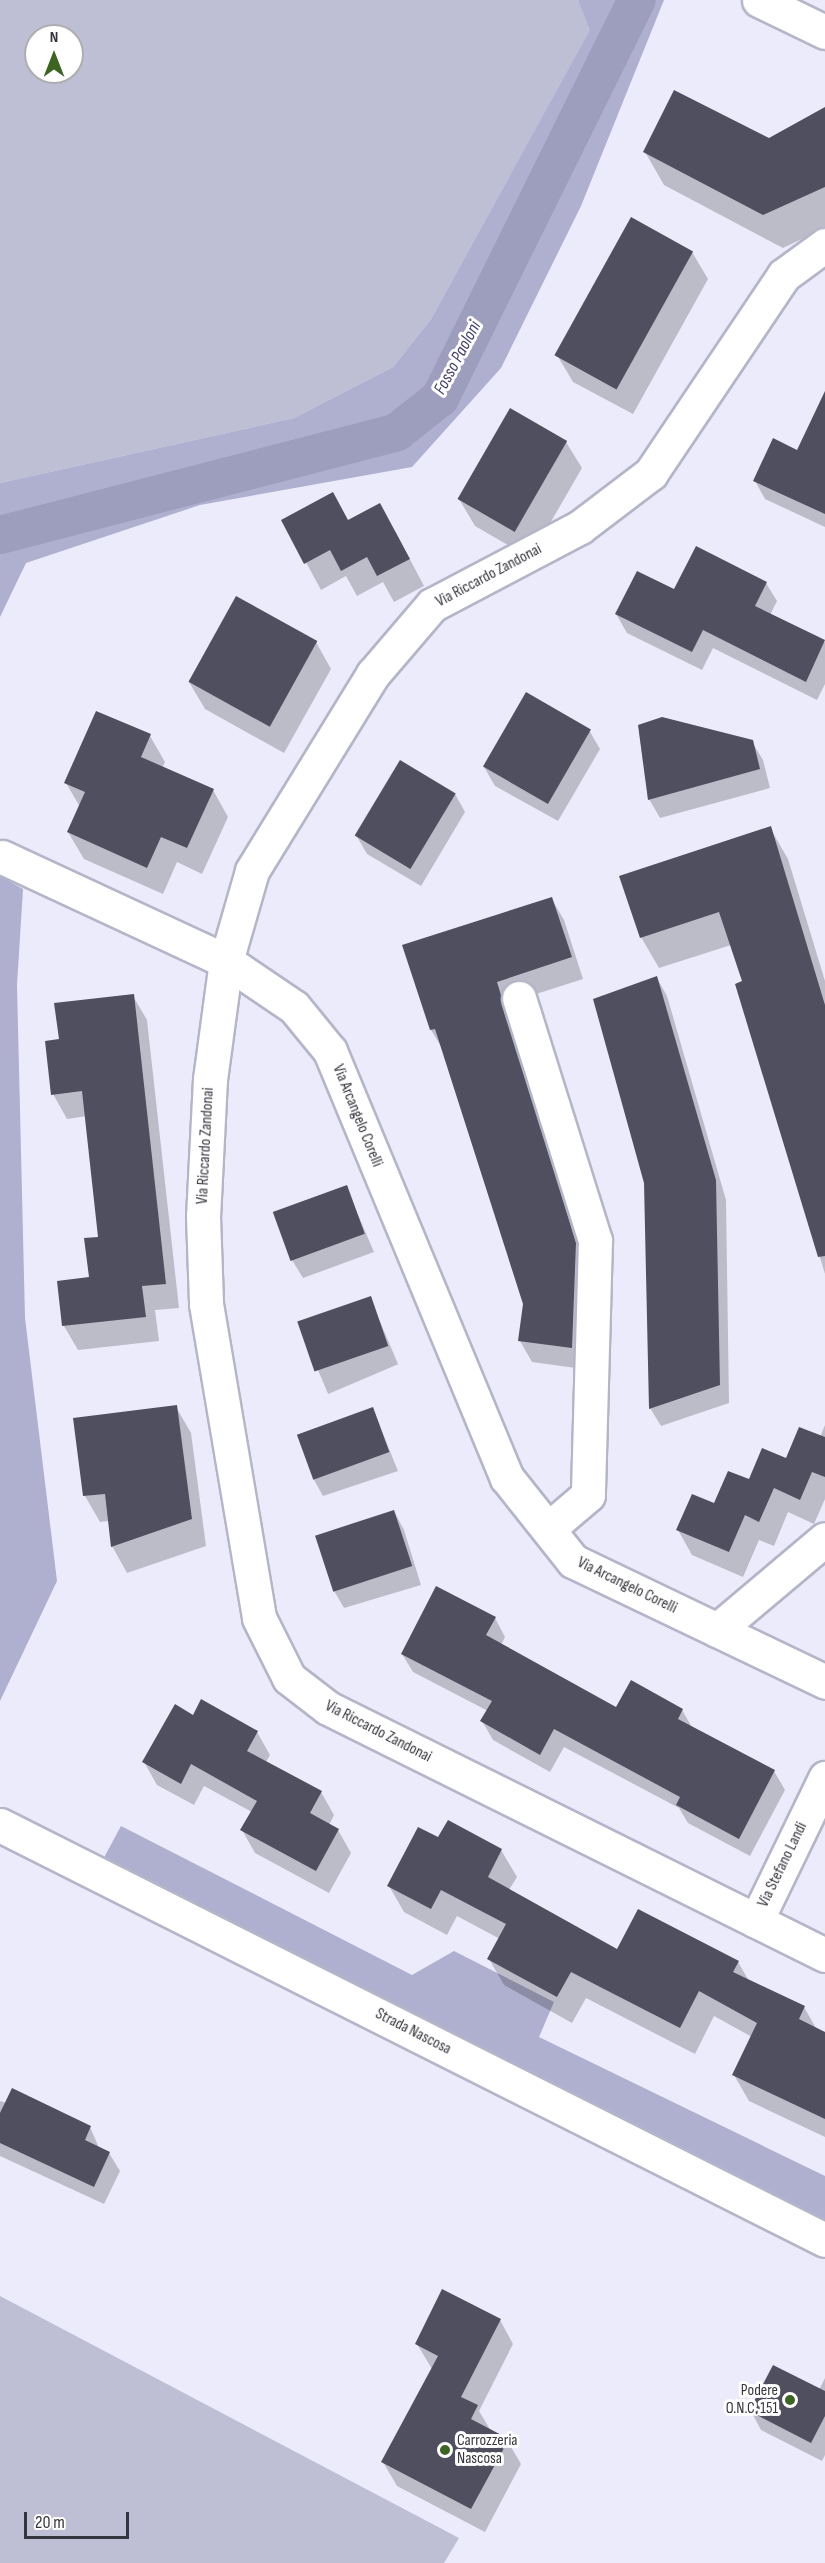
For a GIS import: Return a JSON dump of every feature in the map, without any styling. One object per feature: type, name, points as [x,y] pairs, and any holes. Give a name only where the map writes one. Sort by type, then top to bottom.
[{"type":"street","points":[[759,0],[825,32]]},
{"type":"street","name":"Via Riccardo Zandonai","points":[[825,245],[784,275],[651,473],[580,527],[432,605],[373,674],[252,871],[226,961],[209,1091],[203,1216],[206,1304],[259,1618],[289,1678],[328,1708],[825,1955]]},
{"type":"street","name":"Via Arcangelo Corelli","points":[[2,857],[226,961],[294,1007],[330,1051],[507,1478],[573,1561],[825,1682]]},
{"type":"street","points":[[519,998],[595,1240],[588,1495],[548,1529]]},
{"type":"street","points":[[717,1630],[825,1539]]},
{"type":"street","name":"Via Stefano Landi","points":[[756,1921],[825,1778]]},
{"type":"street","name":"Strada Nascosa","points":[[0,1825],[825,2240]]},
{"type":"shaded area","points":[[0,0],[578,0],[591,29],[431,319],[393,367],[294,418],[0,483]]},
{"type":"shaded area","points":[[578,0],[664,0],[581,206],[501,368],[412,467],[200,505],[26,563],[0,617],[0,483],[294,418],[393,367],[431,319],[590,30]]},
{"type":"shaded area","points":[[0,876],[23,889],[17,985],[25,1318],[57,1581],[0,1701]]},
{"type":"shaded area","points":[[121,1826],[412,1975],[454,1951],[554,2002],[539,2037],[825,2176],[825,2229],[100,1865]]},
{"type":"shaded area","points":[[0,2296],[459,2538],[444,2563],[0,2563]]},
{"type":"building","points":[[674,90],[769,138],[825,107],[825,187],[763,215],[643,152]]},
{"type":"building","points":[[631,217],[693,251],[616,390],[554,355]]},
{"type":"building","points":[[825,391],[825,514],[753,481],[773,438],[797,450]]},
{"type":"building","points":[[510,408],[567,441],[515,532],[458,499]]},
{"type":"building","points":[[333,492],[348,520],[380,503],[410,559],[377,576],[367,557],[341,571],[330,550],[304,564],[281,520]]},
{"type":"building","points":[[696,546],[767,582],[755,606],[825,640],[806,682],[703,630],[692,652],[615,614],[637,571],[674,589]]},
{"type":"building","points":[[236,596],[317,641],[270,727],[188,682]]},
{"type":"building","points":[[526,692],[591,730],[548,804],[483,766]]},
{"type":"building","points":[[96,711],[151,734],[141,757],[214,789],[187,848],[161,837],[147,868],[67,832],[85,792],[64,783]]},
{"type":"building","points":[[662,717],[753,740],[760,769],[648,800],[638,725]]},
{"type":"building","points":[[400,760],[456,793],[410,869],[355,835]]},
{"type":"building","points":[[771,826],[825,1005],[825,1256],[818,1257],[735,984],[742,981],[719,912],[640,938],[619,876]]},
{"type":"building","points":[[552,897],[572,957],[497,982],[576,1243],[572,1348],[518,1341],[523,1304],[435,1029],[430,1030],[402,945]]},
{"type":"building","points":[[657,976],[716,1180],[720,1385],[649,1409],[644,1183],[593,999]]},
{"type":"building","points":[[134,994],[166,1284],[142,1286],[146,1317],[62,1326],[57,1281],[89,1277],[84,1238],[98,1237],[82,1091],[51,1095],[45,1041],[59,1039],[54,1003]]},
{"type":"building","points":[[347,1185],[365,1234],[291,1261],[273,1212]]},
{"type":"building","points":[[371,1296],[388,1346],[315,1372],[297,1321]]},
{"type":"building","points":[[177,1405],[192,1519],[111,1547],[105,1494],[83,1496],[73,1418]]},
{"type":"building","points":[[373,1407],[389,1452],[313,1480],[297,1435]]},
{"type":"building","points":[[799,1427],[825,1437],[825,1477],[812,1472],[800,1500],[774,1488],[759,1522],[745,1515],[729,1552],[676,1530],[692,1494],[714,1503],[728,1471],[749,1479],[762,1448],[786,1458]]},
{"type":"building","points":[[394,1510],[412,1566],[333,1592],[315,1536]]},
{"type":"building","points":[[436,1586],[496,1617],[486,1635],[616,1707],[631,1680],[683,1709],[678,1719],[775,1770],[739,1839],[676,1805],[680,1797],[554,1729],[540,1755],[480,1721],[492,1701],[401,1654]]},
{"type":"building","points":[[201,1699],[258,1731],[247,1751],[322,1791],[310,1813],[339,1829],[316,1871],[240,1830],[257,1801],[191,1764],[181,1784],[142,1762],[175,1704],[193,1715]]},
{"type":"building","points":[[448,1820],[502,1849],[488,1877],[617,1949],[638,1909],[739,1961],[733,1972],[805,2006],[799,2019],[825,2032],[825,2119],[732,2075],[757,2023],[699,1991],[680,2028],[571,1972],[557,1997],[487,1959],[506,1924],[441,1890],[431,1909],[387,1886],[418,1827],[438,1837]]},
{"type":"building","points":[[12,2088],[91,2126],[85,2140],[110,2152],[94,2187],[0,2143],[0,2113]]},
{"type":"building","name":"Carrozzeria Nascosa","points":[[442,2289],[501,2319],[461,2397],[478,2405],[471,2419],[509,2439],[471,2509],[381,2462],[438,2356],[415,2344]]},
{"type":"building","name":"Podere O.N.C. 151","points":[[773,2365],[825,2391],[825,2416],[811,2443],[749,2411]]},
{"type":"waterway","name":"Fosso Paoloni","points":[[0,535],[397,432],[440,398],[637,0]]},
{"type":"place","name":"Podere O.N.C. 151","points":[[790,2400]]},
{"type":"place","name":"Carrozzeria Nascosa","points":[[445,2450]]}]
